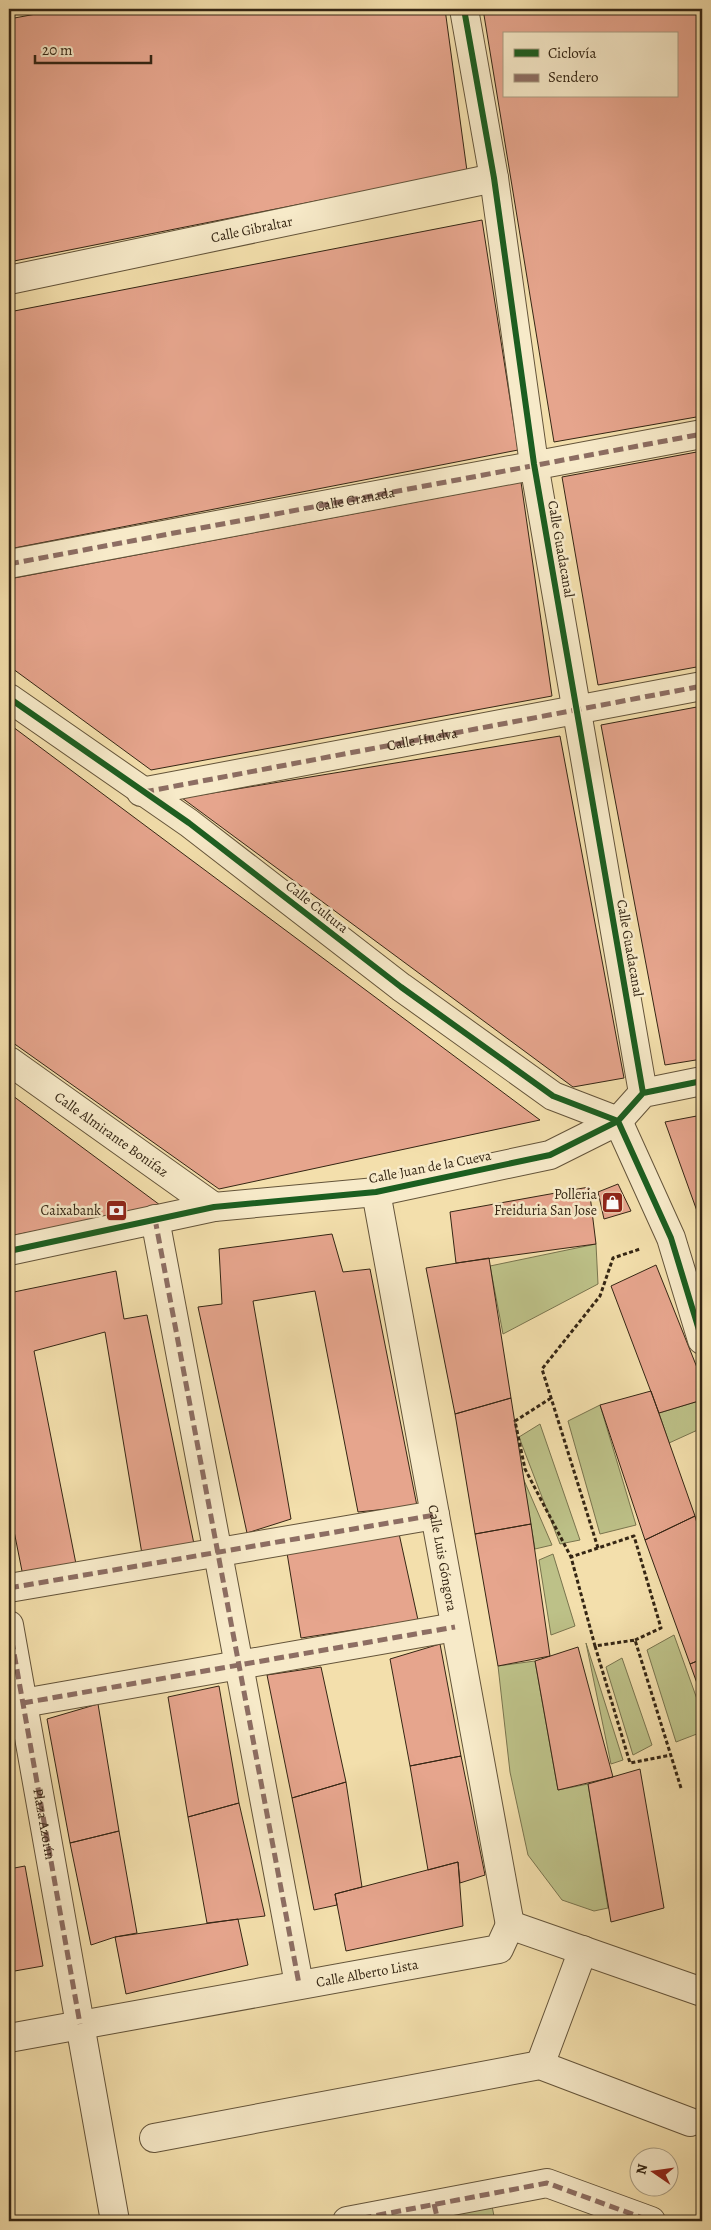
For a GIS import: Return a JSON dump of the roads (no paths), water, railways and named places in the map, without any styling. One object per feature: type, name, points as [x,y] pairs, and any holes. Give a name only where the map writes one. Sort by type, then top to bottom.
[{"type":"street","name":"Calle Guadacanal","points":[[464,9],[494,178],[534,464],[643,1093]]},
{"type":"street","name":"Calle Gibraltar","points":[[9,280],[494,178]]},
{"type":"street","name":"Calle Granada","points":[[9,564],[702,434]]},
{"type":"street","name":"Calle Huelva","points":[[141,792],[575,708],[702,686]]},
{"type":"street","name":"Calle Cultura","points":[[9,698],[188,823],[401,987],[553,1096],[618,1121]]},
{"type":"street","name":"Calle Almirante Bonifaz","points":[[9,1061],[214,1207]]},
{"type":"street","points":[[702,1081],[643,1093],[618,1121],[671,1238],[697,1308],[702,1340]]},
{"type":"street","name":"Calle Juan de la Cueva","points":[[9,1251],[214,1207],[376,1192],[550,1155],[618,1121]]},
{"type":"street","name":"Calle Luis Góngora","points":[[376,1192],[510,1925]]},
{"type":"street","points":[[155,1219],[299,1984]]},
{"type":"street","points":[[9,1588],[435,1515]]},
{"type":"street","name":"Plaza Azorín","points":[[9,1625],[115,2221]]},
{"type":"street","points":[[22,1703],[455,1628]]},
{"type":"street","points":[[510,1925],[702,1992]]},
{"type":"street","name":"Calle Alberto Lista","points":[[9,2038],[499,1949],[510,1925]]},
{"type":"street","points":[[540,2065],[583,1950]]},
{"type":"street","points":[[154,2138],[540,2065],[690,2122]]},
{"type":"street","points":[[360,2220],[437,2213],[547,2182],[651,2221]]},
{"type":"place","name":"Polleria Freiduria San Jose","points":[[613,1202]]},
{"type":"place","name":"Caixabank","points":[[117,1210]]}]
